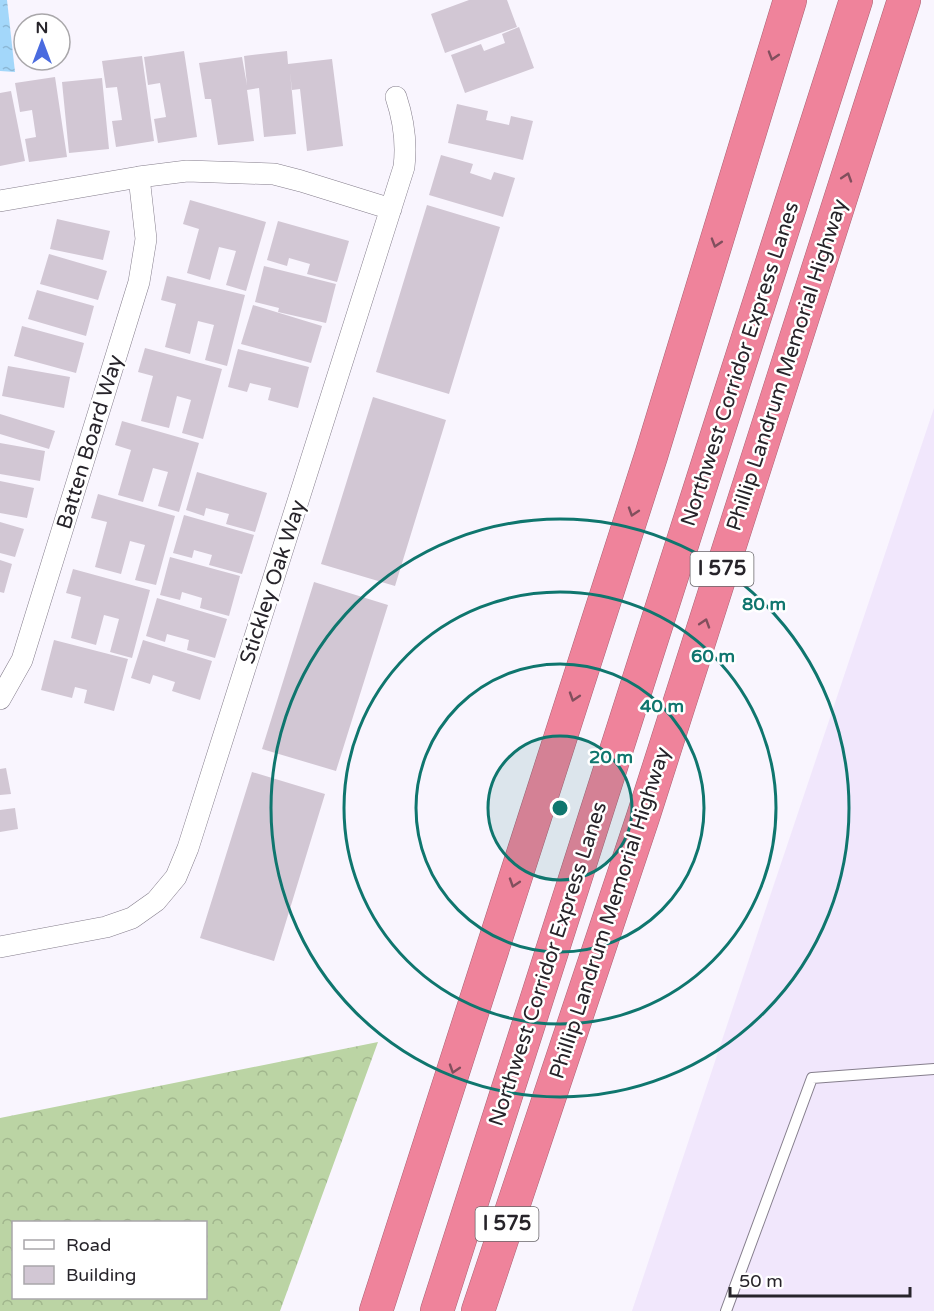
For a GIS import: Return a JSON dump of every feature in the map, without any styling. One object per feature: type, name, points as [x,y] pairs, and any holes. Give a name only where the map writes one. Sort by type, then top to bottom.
[{"type":"highway","points":[[376,1311],[651,456],[790,0]]},
{"type":"highway","name":"Northwest Corridor Express Lanes","points":[[437,1311],[856,0]]},
{"type":"highway","name":"Phillip Landrum Memorial Highway","points":[[478,1311],[644,817],[904,0]]},
{"type":"highway","points":[[502,1311],[534,1202],[535,1137]]},
{"type":"street","name":"Stickley Oak Way","points":[[0,948],[106,927],[132,918],[156,901],[176,877],[188,848],[404,168],[406,145],[404,120],[396,97]]},
{"type":"street","points":[[0,201],[186,171],[274,174],[391,210]]},
{"type":"street","name":"Batten Board Way","points":[[0,699],[22,660],[139,282],[146,239],[139,177]]},
{"type":"lane","points":[[726,1311],[812,1078],[934,1069]]},
{"type":"shaded area","points":[[934,408],[934,1311],[632,1311],[762,920]]},
{"type":"green space","points":[[378,1042],[280,1311],[0,1311],[0,1118]]},
{"type":"water","points":[[0,0],[7,0],[12,45],[12,72],[0,71]]},
{"type":"building","points":[[469,0],[507,0],[517,27],[445,53],[431,14]]},
{"type":"building","points":[[519,27],[534,68],[465,93],[451,55],[481,44],[484,51],[505,43],[502,34]]},
{"type":"building","points":[[184,51],[197,137],[158,143],[154,119],[166,117],[160,83],[148,85],[144,57]]},
{"type":"building","points":[[287,51],[288,64],[332,59],[343,146],[307,151],[300,89],[292,90],[290,72],[296,134],[264,137],[259,88],[247,90],[254,141],[218,145],[211,99],[205,99],[199,63],[242,57],[247,85],[244,56]]},
{"type":"building","points":[[142,56],[154,141],[116,147],[112,121],[122,120],[117,87],[106,88],[102,61]]},
{"type":"building","points":[[55,77],[67,157],[29,162],[25,139],[36,137],[32,110],[20,112],[15,83]]},
{"type":"building","points":[[102,78],[109,149],[69,153],[62,82]]},
{"type":"building","points":[[11,91],[25,161],[0,166],[0,93]]},
{"type":"building","points":[[457,104],[488,111],[486,120],[509,125],[511,116],[533,121],[523,160],[448,143]]},
{"type":"building","points":[[441,155],[473,164],[470,173],[491,180],[494,172],[515,178],[503,217],[429,195]]},
{"type":"building","points":[[190,200],[266,222],[246,291],[226,285],[236,251],[219,247],[210,280],[187,273],[199,229],[183,224]]},
{"type":"building","points":[[427,205],[500,227],[449,394],[376,372]]},
{"type":"building","points":[[57,219],[110,231],[103,260],[50,249]]},
{"type":"building","points":[[278,221],[349,241],[337,282],[307,274],[310,264],[289,258],[287,266],[267,260]]},
{"type":"building","points":[[49,254],[107,271],[98,300],[40,284]]},
{"type":"building","points":[[264,266],[336,284],[326,323],[278,312],[279,308],[255,302]]},
{"type":"building","points":[[167,276],[245,295],[227,366],[205,360],[214,325],[198,321],[190,354],[165,347],[176,304],[161,300]]},
{"type":"building","points":[[37,290],[94,306],[86,336],[28,319]]},
{"type":"building","points":[[253,305],[322,326],[311,363],[241,344]]},
{"type":"building","points":[[22,326],[84,343],[76,373],[14,356]]},
{"type":"building","points":[[145,348],[222,369],[203,439],[182,433],[191,400],[177,396],[169,428],[141,421],[153,376],[138,372]]},
{"type":"building","points":[[238,349],[309,367],[298,408],[268,400],[271,388],[250,383],[247,392],[228,387]]},
{"type":"building","points":[[8,366],[70,377],[64,408],[2,396]]},
{"type":"building","points":[[373,397],[446,420],[395,586],[321,564]]},
{"type":"building","points":[[0,414],[55,431],[49,449],[0,434]]},
{"type":"building","points":[[122,421],[199,443],[179,512],[158,506],[168,472],[153,468],[143,502],[118,495],[131,450],[115,445]]},
{"type":"building","points":[[0,443],[45,451],[40,481],[0,474]]},
{"type":"building","points":[[197,472],[267,493],[255,532],[226,524],[229,514],[206,508],[204,516],[186,510]]},
{"type":"building","points":[[0,481],[34,488],[27,518],[0,513]]},
{"type":"building","points":[[98,494],[175,516],[156,585],[135,580],[145,545],[130,541],[121,574],[95,567],[107,522],[91,518]]},
{"type":"building","points":[[184,515],[254,535],[242,574],[209,565],[212,555],[194,550],[192,558],[173,553]]},
{"type":"building","points":[[0,522],[24,529],[15,557],[0,553]]},
{"type":"building","points":[[170,557],[240,576],[229,616],[200,608],[202,598],[182,592],[180,600],[160,595]]},
{"type":"building","points":[[0,560],[12,564],[4,593],[0,592]]},
{"type":"building","points":[[73,569],[150,590],[132,658],[110,652],[119,619],[104,615],[96,645],[71,638],[81,597],[66,593]]},
{"type":"building","points":[[314,582],[388,605],[336,771],[262,749]]},
{"type":"building","points":[[157,598],[227,619],[215,658],[187,650],[189,640],[167,634],[165,642],[146,636]]},
{"type":"building","points":[[54,640],[128,659],[114,711],[84,703],[87,690],[75,687],[72,698],[41,690]]},
{"type":"building","points":[[143,640],[212,661],[200,700],[172,691],[175,682],[153,675],[150,684],[131,678]]},
{"type":"building","points":[[6,768],[11,794],[0,795],[0,769]]},
{"type":"building","points":[[252,772],[325,794],[274,961],[200,938]]},
{"type":"building","points":[[15,808],[18,829],[0,832],[0,810]]}]
